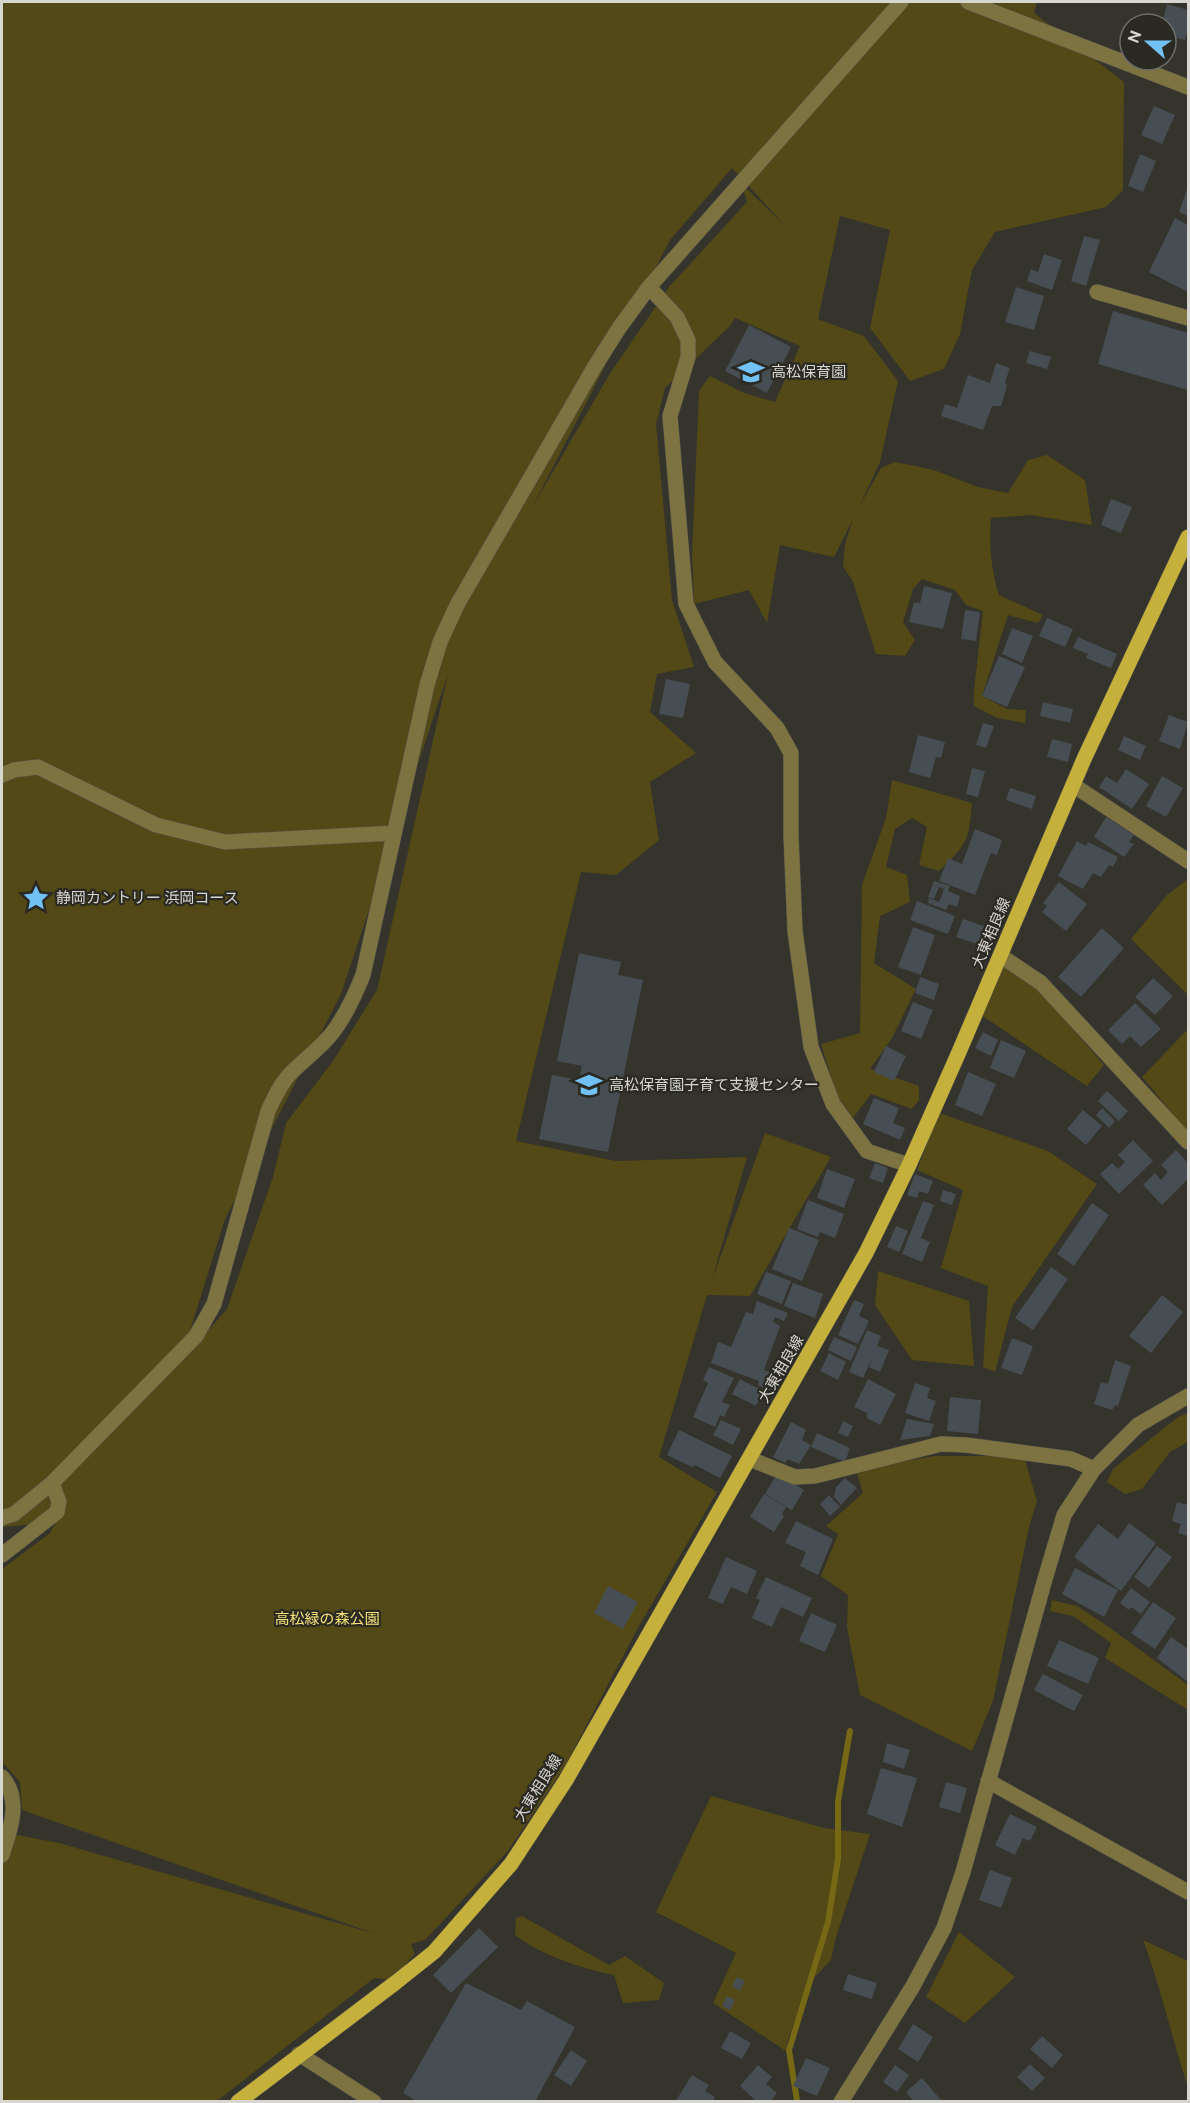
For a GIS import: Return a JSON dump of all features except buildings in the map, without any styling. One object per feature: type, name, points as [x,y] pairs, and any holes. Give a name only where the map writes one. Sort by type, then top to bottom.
[{"type":"main road","name":"大東相良線","points":[[238,2102],[434,1952],[511,1864],[566,1780],[866,1253],[909,1165],[1073,785],[1188,537]]},
{"type":"street","points":[[2,1518],[14,1514],[52,1483],[196,1336],[214,1304],[268,1111],[290,1074],[316,1052],[334,1032],[350,1005],[363,975],[427,685],[440,642],[457,605],[595,366],[649,287],[901,2]]},
{"type":"street","points":[[968,2],[1188,87]]},
{"type":"street","points":[[649,287],[677,317],[688,340],[688,357],[670,416],[686,604],[714,662],[777,728],[791,753],[791,836],[795,931],[811,1047],[833,1104],[867,1151],[909,1165]]},
{"type":"street","points":[[1097,292],[1188,318]]},
{"type":"street","points":[[2,775],[14,770],[38,767],[156,825],[225,842],[394,833]]},
{"type":"street","points":[[1073,785],[1188,861]]},
{"type":"street","points":[[1001,956],[1041,984],[1188,1142]]},
{"type":"street","points":[[842,2102],[913,1986],[944,1928],[963,1872],[1065,1515],[1094,1469],[1138,1425],[1188,1396]]},
{"type":"street","points":[[750,1459],[795,1477],[815,1476],[941,1444],[966,1445],[1071,1459],[1094,1469]]},
{"type":"street","points":[[2,1555],[57,1512],[59,1502],[52,1483]]},
{"type":"street","points":[[2,1777],[10,1786],[13,1821],[2,1855]]},
{"type":"street","points":[[988,1781],[1188,1892]]},
{"type":"street","points":[[299,2054],[374,2102]]},
{"type":"green space","name":"高松緑の森公園","points":[[2,2],[1037,2],[1034,13],[1124,82],[1123,190],[1106,207],[995,232],[972,270],[960,334],[944,369],[910,381],[870,328],[890,230],[840,216],[818,319],[864,336],[898,381],[880,462],[859,507],[881,468],[895,462],[934,470],[978,487],[1008,493],[1028,460],[1047,455],[1085,480],[1092,525],[1031,515],[991,518],[991,557],[999,595],[1043,615],[1038,623],[1008,615],[982,696],[1007,709],[1026,710],[1025,723],[997,718],[974,706],[983,611],[966,605],[955,590],[922,579],[913,589],[903,622],[915,640],[905,656],[876,654],[853,582],[843,566],[845,544],[853,519],[834,557],[780,545],[767,623],[749,590],[694,604],[692,555],[699,391],[710,376],[744,393],[775,402],[800,346],[735,318],[730,326],[665,388],[656,424],[672,600],[694,667],[657,674],[650,712],[696,753],[650,782],[659,840],[616,875],[581,872],[516,1141],[616,1161],[747,1157],[712,1280],[765,1133],[831,1157],[750,1296],[707,1295],[659,1457],[717,1492],[639,1626],[564,1768],[508,1851],[425,1940],[411,1944],[415,1954],[390,1980],[374,1978],[217,2101],[2,2102],[2,1832],[59,1843],[376,1934],[22,1810],[20,1782],[2,1762],[2,1569],[50,1533],[56,1522],[2,1527]],"holes":[[[732,168],[788,229],[741,183],[747,202],[669,287],[609,375],[533,506],[670,240]],[[448,674],[377,990],[333,1061],[286,1123],[273,1177],[227,1309],[180,1363],[225,1219],[341,994]]]},
{"type":"green space","points":[[892,780],[972,803],[971,815],[968,834],[961,848],[939,871],[919,865],[927,827],[912,818],[895,829],[886,867],[907,875],[910,902],[880,916],[874,963],[916,989],[892,1038],[870,1069],[919,1086],[919,1100],[912,1109],[871,1094],[853,1118],[837,1096],[821,1044],[860,1033],[862,885],[886,818]]},
{"type":"green space","points":[[1188,879],[1188,995],[1131,939],[1167,895]]},
{"type":"green space","points":[[1005,962],[1045,997],[1104,1065],[1087,1086],[981,1015]]},
{"type":"green space","points":[[1188,1029],[1188,1132],[1142,1077]]},
{"type":"green space","points":[[939,1113],[1048,1151],[1097,1184],[1012,1307],[995,1372],[983,1367],[988,1286],[941,1268],[963,1190],[917,1170]]},
{"type":"green space","points":[[878,1271],[969,1301],[974,1366],[912,1360],[875,1305]]},
{"type":"green space","points":[[1188,1413],[1188,1442],[1170,1452],[1142,1489],[1125,1494],[1107,1482],[1113,1469],[1178,1417]]},
{"type":"green space","points":[[934,1456],[1008,1456],[1025,1460],[1037,1501],[1029,1527],[993,1701],[972,1751],[860,1695],[847,1627],[848,1595],[821,1576],[838,1534],[826,1526],[863,1493],[856,1470]]},
{"type":"green space","points":[[1052,1600],[1077,1606],[1188,1685],[1188,1710],[1105,1658],[1111,1643],[1073,1616],[1050,1611]]},
{"type":"green space","points":[[711,1796],[824,1828],[870,1834],[836,1937],[831,1960],[806,1986],[786,2051],[713,2003],[736,1953],[656,1912]]},
{"type":"green space","points":[[522,1916],[609,1965],[625,1956],[664,1983],[659,2000],[623,2003],[614,1975],[562,1960],[515,1935],[516,1918]]},
{"type":"green space","points":[[959,1932],[1015,1977],[965,2023],[926,1997]]},
{"type":"green space","points":[[1143,1940],[1188,1961],[1188,2087],[1155,1976]]},
{"type":"waterway","points":[[797,2101],[789,2050],[828,1922],[838,1859],[838,1801],[850,1731]]},
{"type":"place","name":"高松保育園","points":[[751,372]]},
{"type":"place","name":"静岡カントリー 浜岡コース","points":[[36,898]]},
{"type":"place","name":"高松保育園子育て支援センター","points":[[589,1085]]}]
